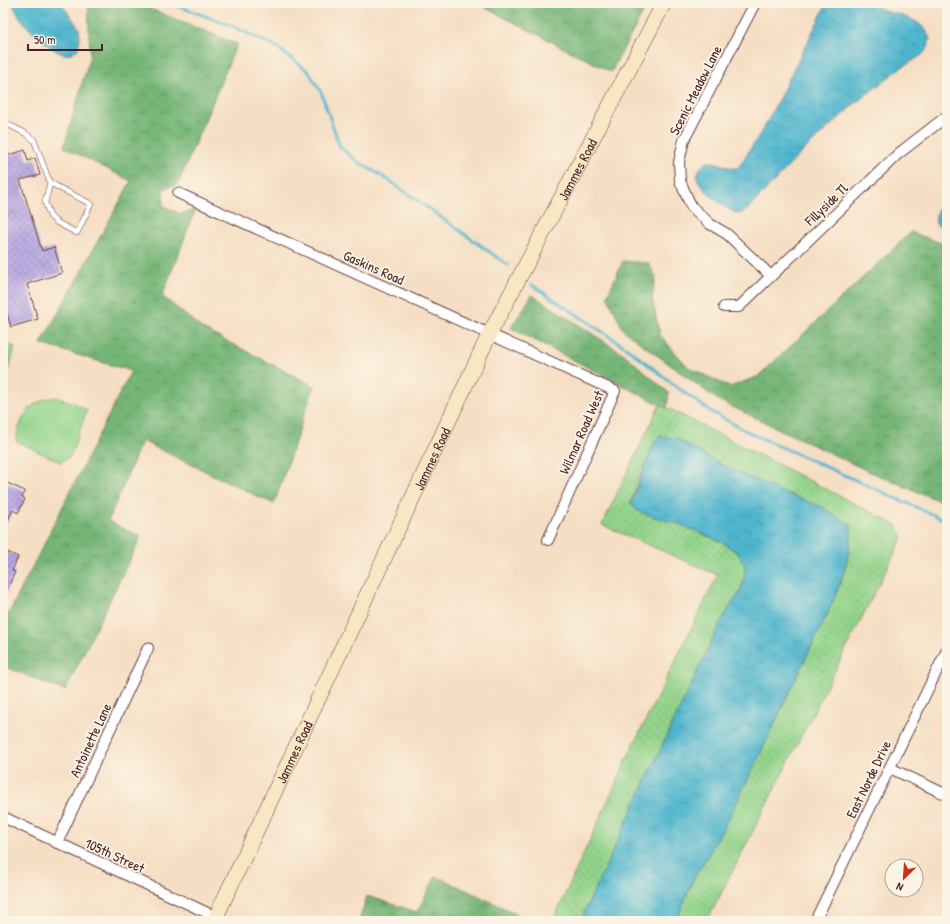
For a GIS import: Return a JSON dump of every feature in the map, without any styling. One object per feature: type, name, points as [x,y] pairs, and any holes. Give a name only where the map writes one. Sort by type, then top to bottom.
[{"type":"street","name":"Jammes Road","points":[[215,919],[490,335],[664,3]]},
{"type":"street","name":"Scenic Meadow Lane","points":[[755,3],[684,140],[678,162],[680,181],[691,206],[710,224],[727,234],[770,276]]},
{"type":"street","name":"Fillyside Tl","points":[[724,307],[739,307],[898,154],[947,116]]},
{"type":"street","name":"Gaskins Road","points":[[178,193],[560,366]]},
{"type":"street","name":"Wilmar Road West","points":[[548,540],[615,391],[560,366]]},
{"type":"street","name":"Antoinette Lane","points":[[57,843],[148,648]]},
{"type":"street","name":"East Norde Drive","points":[[815,921],[947,650]]},
{"type":"street","points":[[890,768],[947,795]]},
{"type":"street","name":"105th Street","points":[[3,817],[215,919]]},
{"type":"lane","points":[[3,122],[25,133],[34,140],[50,183],[45,202],[50,216],[56,222],[77,233],[91,204],[50,183]]},
{"type":"green space","points":[[88,3],[136,3],[237,44],[178,184],[163,189],[164,206],[180,214],[196,209],[162,296],[203,329],[314,386],[274,504],[142,441],[108,521],[141,537],[65,691],[3,666],[3,625],[131,371],[41,344],[131,181],[64,147],[90,56]]},
{"type":"green space","points":[[476,3],[648,3],[611,72]]},
{"type":"green space","points":[[911,232],[941,243],[947,252],[947,504],[868,471],[718,400],[624,331],[607,296],[623,261],[648,263],[656,277],[652,298],[660,335],[688,367],[730,387],[759,376]]},
{"type":"green space","points":[[532,295],[624,354],[669,393],[667,408],[511,328]]},
{"type":"green space","points":[[3,343],[15,347],[3,388]]},
{"type":"green space","points":[[56,397],[74,403],[87,410],[70,457],[60,462],[16,441],[21,424],[28,411],[39,402]]},
{"type":"green space","points":[[660,404],[896,525],[903,537],[707,921],[676,921],[695,876],[735,806],[824,622],[840,585],[846,566],[852,527],[822,507],[775,489],[722,465],[677,439],[655,441],[631,503],[649,515],[676,523],[722,542],[738,553],[745,565],[744,580],[740,592],[721,621],[580,921],[553,921],[632,748],[718,575],[602,525]]},
{"type":"green space","points":[[436,876],[532,921],[359,921],[367,896],[417,912]]},
{"type":"water","points":[[13,3],[61,3],[79,28],[80,37],[78,49],[71,53],[63,54],[49,46],[26,25],[15,10]]},
{"type":"water","points":[[827,3],[870,3],[891,13],[899,14],[917,22],[926,30],[930,39],[928,48],[922,55],[899,69],[852,106],[804,150],[748,209],[740,214],[735,212],[714,199],[702,187],[697,176],[700,168],[708,162],[712,162],[738,168],[765,126]]},
{"type":"water","points":[[947,198],[947,233],[936,224],[936,216],[938,210]]},
{"type":"water","points":[[661,436],[677,439],[722,465],[775,489],[822,507],[852,526],[850,546],[840,584],[824,622],[735,806],[695,876],[676,921],[580,921],[721,621],[740,592],[744,580],[745,565],[738,553],[722,542],[676,523],[636,510],[631,503],[655,441]]},
{"type":"building","points":[[25,150],[28,161],[35,158],[40,175],[20,180],[42,251],[54,247],[62,273],[27,284],[38,319],[11,327],[3,300],[3,157]]},
{"type":"building","points":[[3,481],[25,491],[22,497],[25,499],[18,513],[13,510],[3,530]]},
{"type":"building","points":[[3,550],[18,557],[12,571],[15,572],[3,599]]},
{"type":"waterway","points":[[169,3],[230,25],[276,47],[308,71],[321,92],[340,147],[357,161],[390,181],[508,265]]},
{"type":"waterway","points":[[532,285],[627,348],[710,411],[750,433],[947,521]]}]
